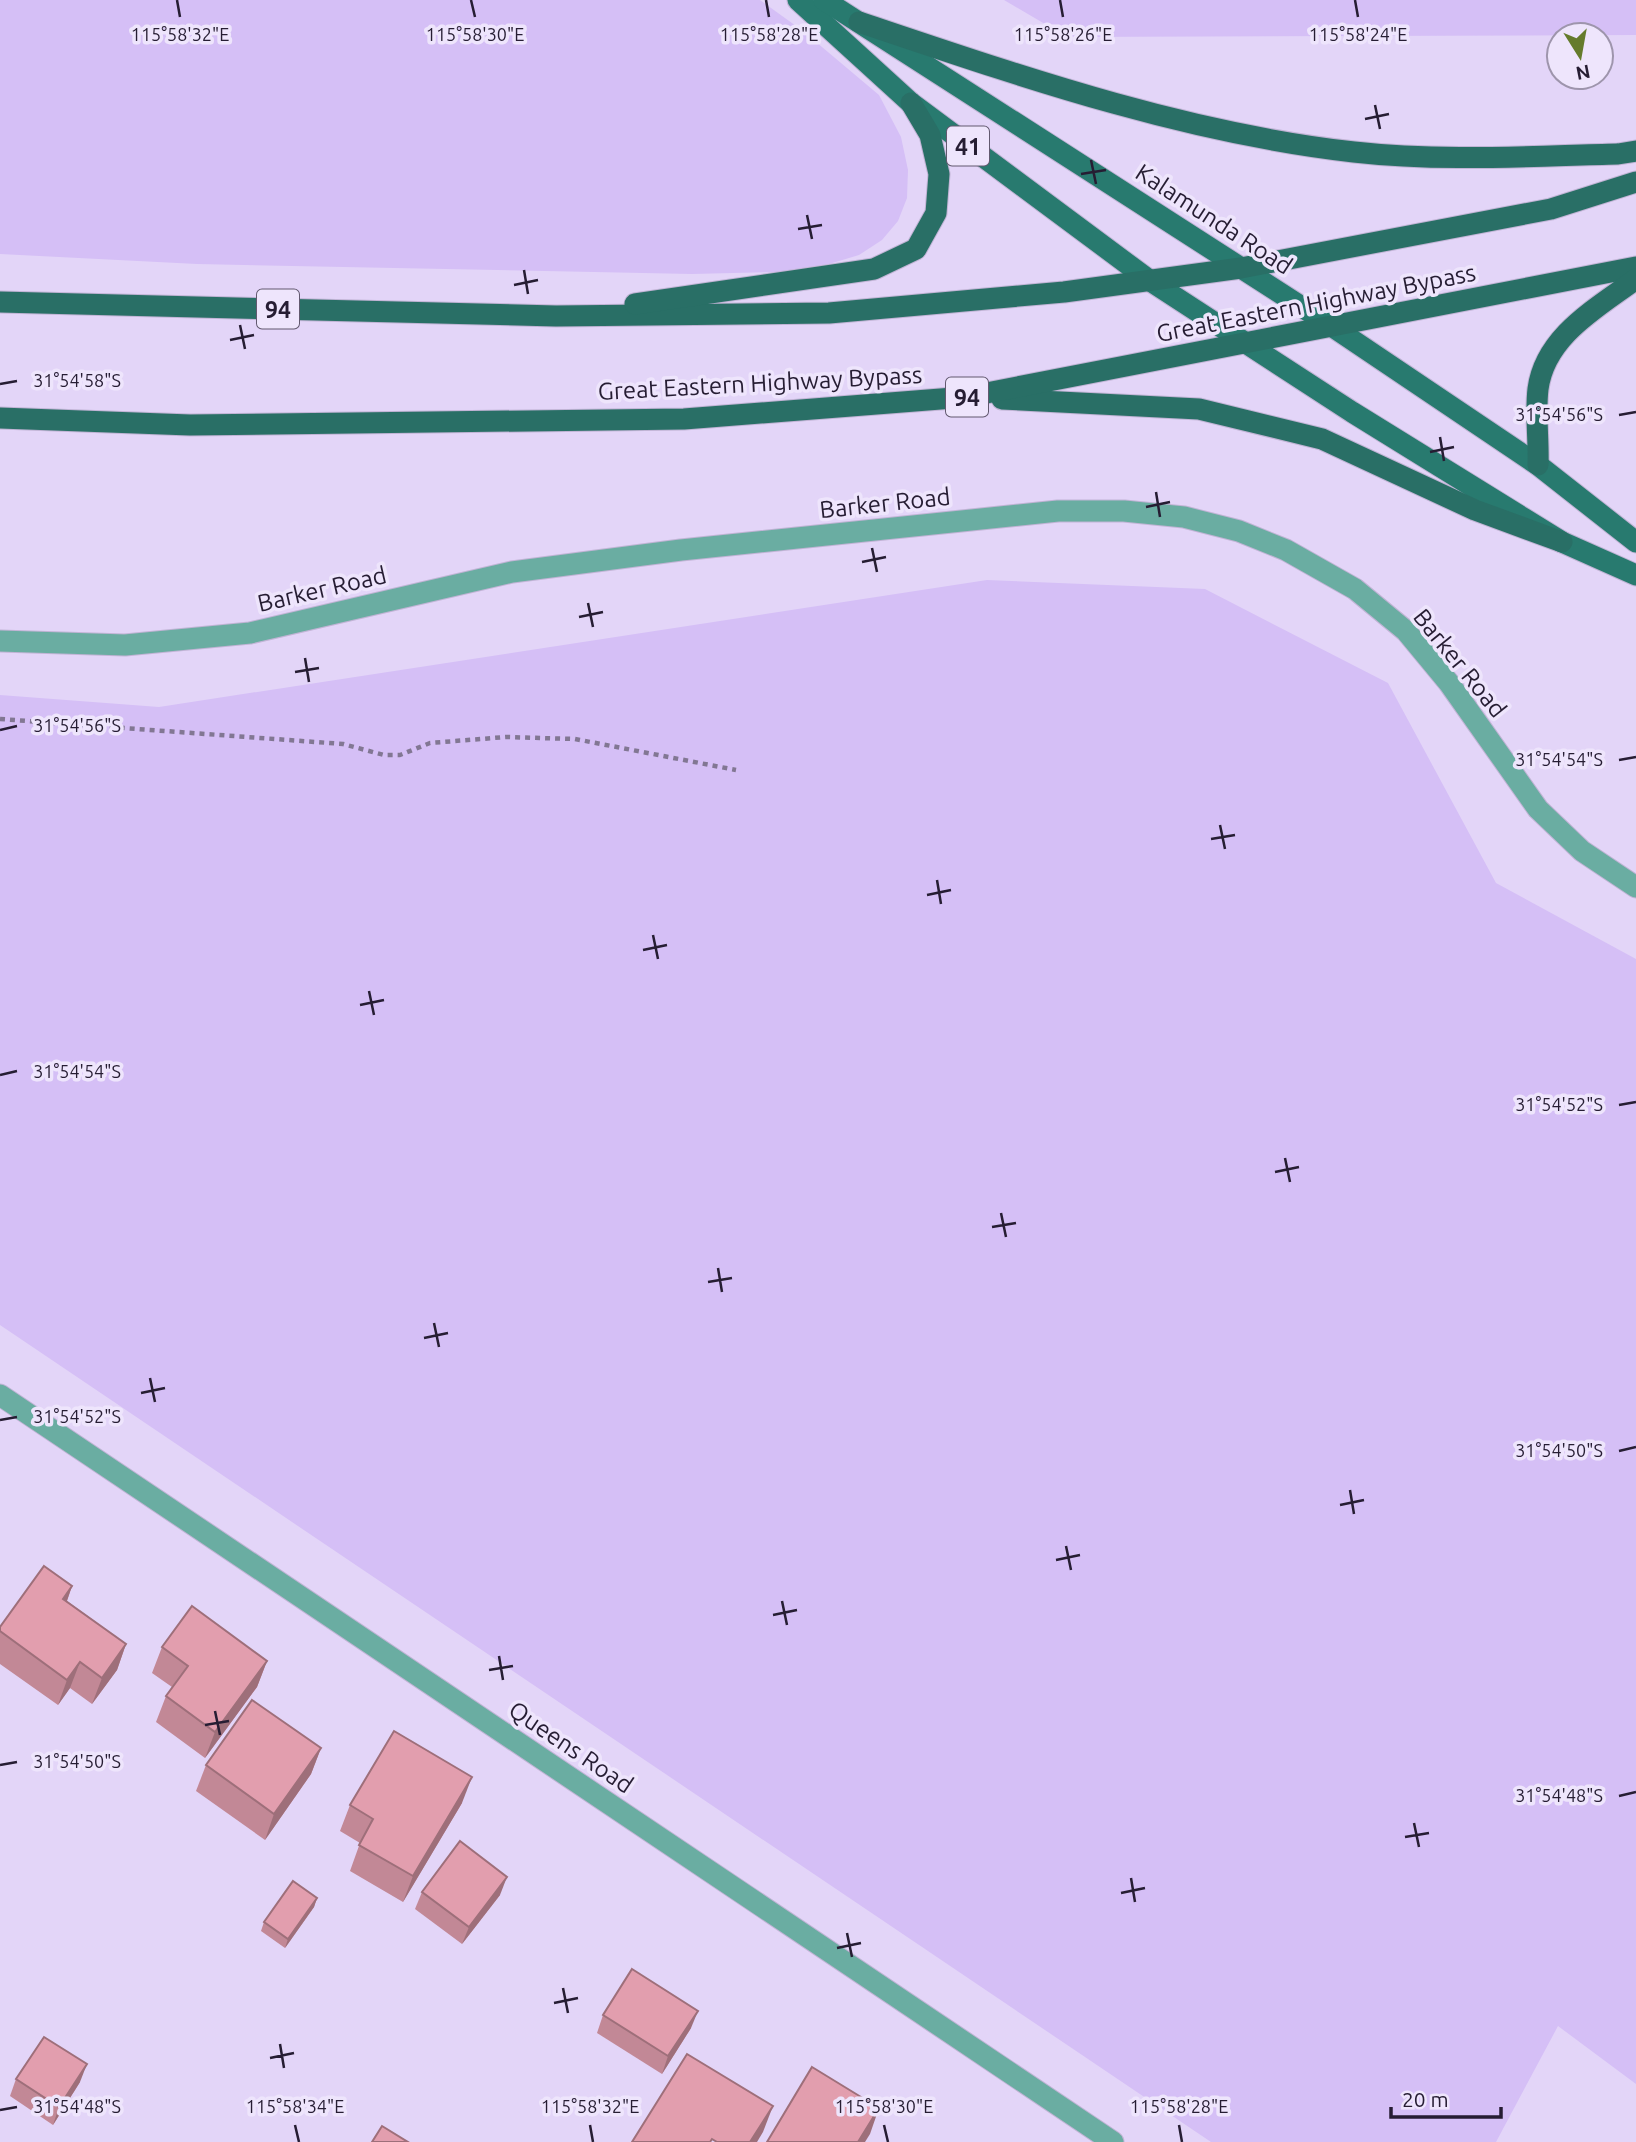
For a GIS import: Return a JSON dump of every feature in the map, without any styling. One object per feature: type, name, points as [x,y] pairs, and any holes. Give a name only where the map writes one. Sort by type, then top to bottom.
[{"type":"highway","points":[[859,22],[1029,78],[1235,135],[1355,152],[1442,158],[1618,154],[1636,151]]},
{"type":"highway","points":[[556,316],[874,269],[916,249],[936,213],[939,174],[930,135],[911,103]]},
{"type":"highway","name":"Great Eastern Highway Bypass","points":[[0,302],[556,316],[830,313],[1064,292],[1241,268],[1551,209],[1636,182]]},
{"type":"highway","name":"Great Eastern Highway Bypass","points":[[0,418],[190,425],[684,419],[967,397],[1636,267]]},
{"type":"highway","points":[[1538,465],[1538,388],[1556,342],[1636,279]]},
{"type":"highway","points":[[967,397],[1199,409],[1322,439],[1475,510],[1562,542]]},
{"type":"main road","name":"41","points":[[798,0],[911,103],[1149,280],[1247,343]]},
{"type":"main road","name":"Kalamunda Road","points":[[824,0],[1333,327],[1538,465],[1636,542]]},
{"type":"main road","points":[[1247,343],[1352,412],[1562,542],[1636,575]]},
{"type":"street","name":"Barker Road","points":[[0,641],[125,645],[250,633],[512,572],[681,550],[1058,511],[1124,511],[1184,517],[1239,531],[1286,550],[1355,589],[1406,631],[1449,682],[1538,809],[1582,850],[1636,887]]},
{"type":"street","name":"Queens Road","points":[[0,1395],[1113,2142]]},
{"type":"path","points":[[0,719],[343,744],[384,755],[400,755],[430,743],[506,737],[575,739],[736,770]]},
{"type":"shaded area","points":[[0,0],[760,0],[803,31],[879,95],[901,137],[908,170],[907,198],[898,221],[882,240],[859,255],[829,264],[777,272],[692,274],[197,264],[0,254]]},
{"type":"shaded area","points":[[1004,0],[1636,0],[1636,35],[1615,35],[1615,21],[1545,21],[1545,35],[1067,37]]},
{"type":"shaded area","points":[[987,580],[1205,589],[1388,683],[1496,883],[1636,959],[1636,2084],[1558,2026],[1496,2142],[1211,2142],[0,1325],[0,695],[159,707]]},
{"type":"building","points":[[44,1566],[72,1586],[63,1599],[126,1644],[102,1678],[80,1662],[67,1680],[0,1631],[0,1627]]},
{"type":"building","points":[[192,1606],[267,1661],[215,1732],[166,1696],[188,1666],[162,1647]]},
{"type":"building","points":[[252,1700],[321,1748],[274,1814],[206,1765]]},
{"type":"building","points":[[394,1731],[472,1777],[413,1876],[359,1845],[373,1819],[350,1805]]},
{"type":"building","points":[[460,1841],[507,1877],[469,1927],[422,1892]]},
{"type":"building","points":[[293,1881],[317,1898],[288,1939],[264,1922]]},
{"type":"building","points":[[632,1969],[698,2011],[668,2056],[603,2015]]},
{"type":"building","points":[[44,2037],[87,2064],[59,2107],[16,2079]]},
{"type":"building","points":[[687,2054],[773,2106],[750,2142],[717,2142],[712,2139],[710,2142],[632,2142]]},
{"type":"building","points":[[812,2067],[879,2108],[858,2142],[767,2142]]},
{"type":"building","points":[[382,2126],[408,2142],[372,2142]]}]
